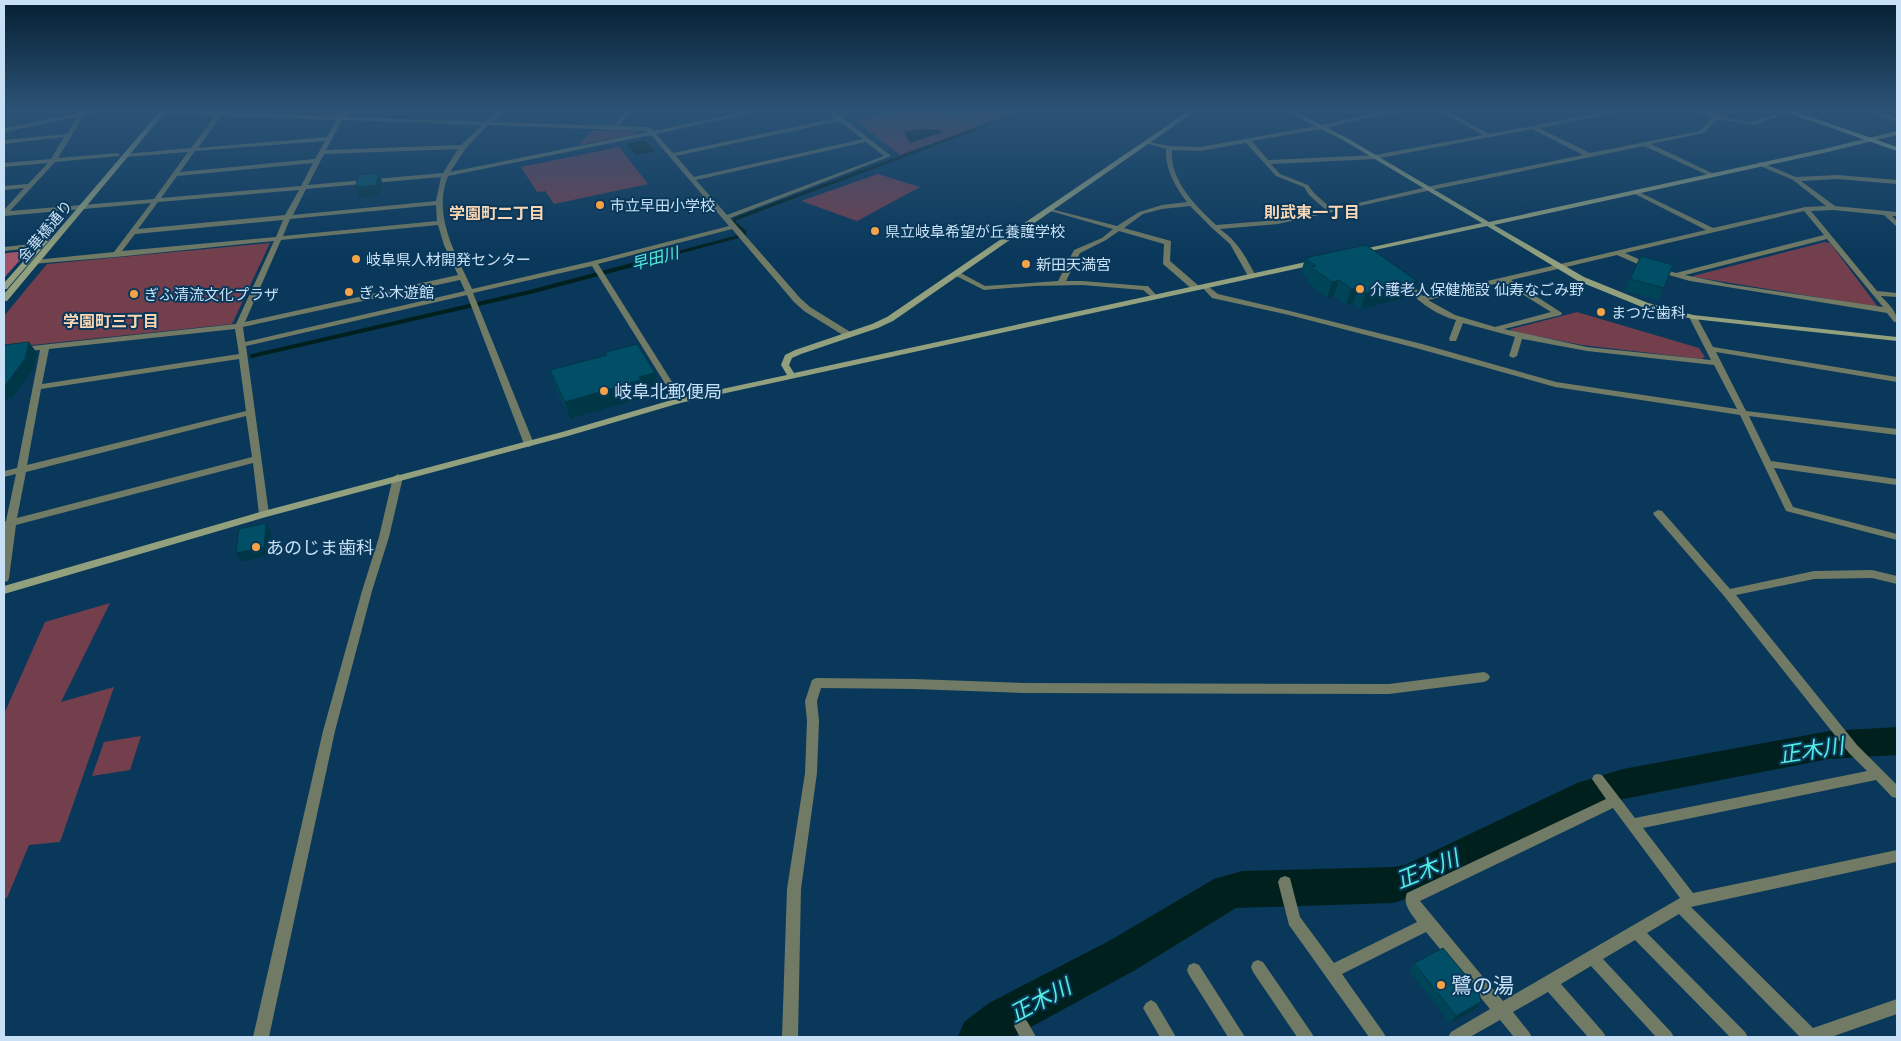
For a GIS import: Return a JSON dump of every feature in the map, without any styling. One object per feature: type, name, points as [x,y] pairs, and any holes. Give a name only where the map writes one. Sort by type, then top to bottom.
[{"type":"street","points":[[4,165],[79,159]]},
{"type":"street","name":"金華橋通り","points":[[4,287],[114,159]]},
{"type":"street","name":"金華橋通り","points":[[4,300],[123,159]]},
{"type":"street","points":[[116,254],[187,159]]},
{"type":"street","points":[[456,159],[446,175],[440,193],[439,203],[443,231],[461,277],[470,293],[529,444]]},
{"type":"street","points":[[4,214],[446,175],[527,159]]},
{"type":"street","points":[[674,159],[807,309],[849,336]]},
{"type":"street","points":[[692,179],[784,159]]},
{"type":"street","points":[[725,218],[881,159]]},
{"type":"street","points":[[791,375],[785,365],[788,357],[849,336],[890,319],[1123,159]]},
{"type":"street","points":[[1168,159],[1174,176],[1191,204],[1214,227],[1233,242],[1252,276]]},
{"type":"street","points":[[1263,159],[1278,175],[1306,186],[1311,194],[1331,212]]},
{"type":"street","points":[[1266,162],[1341,159]]},
{"type":"street","points":[[1378,159],[1581,279],[1622,297],[1693,317],[1897,339]]},
{"type":"street","points":[[1214,227],[1278,222],[1331,212],[1572,159]]},
{"type":"street","points":[[1677,159],[1712,175]]},
{"type":"street","points":[[1355,253],[1376,252],[1489,224],[1785,159]]},
{"type":"street","points":[[4,214],[53,161]]},
{"type":"street","points":[[175,174],[318,161]]},
{"type":"street","points":[[264,514],[239,326],[288,217],[318,161]]},
{"type":"street","points":[[1760,164],[1795,179],[1833,208]]},
{"type":"street","points":[[1795,179],[1838,177],[1897,182]]},
{"type":"street","points":[[4,188],[29,186]]},
{"type":"street","points":[[1635,192],[1711,230]]},
{"type":"street","points":[[132,232],[439,203]]},
{"type":"street","points":[[1061,283],[1077,252],[1104,239],[1140,213],[1162,207],[1191,204]]},
{"type":"street","points":[[1422,300],[1805,209],[1833,208],[1897,214]]},
{"type":"street","points":[[1049,209],[1168,244],[1166,262],[1196,288]]},
{"type":"street","points":[[1805,209],[1897,320]]},
{"type":"street","points":[[1886,213],[1897,225]]},
{"type":"street","points":[[35,262],[442,223]]},
{"type":"street","points":[[241,345],[470,293],[733,227]]},
{"type":"street","points":[[1676,275],[1829,236]]},
{"type":"street","points":[[4,249],[40,245]]},
{"type":"street","points":[[1618,252],[1633,261],[1676,275],[1721,285],[1891,311]]},
{"type":"street","points":[[4,590],[264,514],[529,444],[678,401],[1327,259]]},
{"type":"street","points":[[594,263],[602,273],[678,401]]},
{"type":"street","points":[[956,274],[984,288],[1061,283],[1145,288],[1154,297]]},
{"type":"street","points":[[1398,276],[1422,300],[1452,317],[1519,336],[1587,349],[1718,364]]},
{"type":"street","points":[[4,351],[239,326],[461,277]]},
{"type":"street","points":[[1494,329],[1558,313],[1505,280]]},
{"type":"street","points":[[1205,286],[1215,296],[1426,348],[1555,384],[1743,413],[1897,432]]},
{"type":"street","points":[[1876,293],[1897,295]]},
{"type":"street","points":[[1693,317],[1743,413],[1789,509],[1897,537]]},
{"type":"street","points":[[1452,339],[1460,319]]},
{"type":"street","points":[[1513,356],[1519,336]]},
{"type":"street","points":[[4,578],[7,524],[21,470],[45,346]]},
{"type":"street","points":[[1710,349],[1897,379]]},
{"type":"street","points":[[37,387],[243,356]]},
{"type":"street","points":[[4,474],[251,412]]},
{"type":"street","points":[[7,524],[257,459]]},
{"type":"street","points":[[1768,464],[1897,482]]},
{"type":"street","points":[[262,1037],[329,731],[367,591],[384,537],[398,478]]},
{"type":"street","points":[[1658,513],[1728,593],[1853,749],[1897,792]]},
{"type":"street","points":[[1728,593],[1814,575],[1872,574],[1897,580]]},
{"type":"street","points":[[790,1037],[794,888],[811,773],[813,721],[811,701],[816,683],[1024,688],[1389,689],[1484,677]]},
{"type":"street","points":[[1632,824],[1878,774]]},
{"type":"street","points":[[1600,782],[1632,824],[1685,903],[1811,1037],[1897,1007]]},
{"type":"street","points":[[1524,1037],[1414,906],[1412,898],[1612,798]]},
{"type":"street","points":[[1456,1037],[1685,903],[1897,856]]},
{"type":"street","points":[[1285,882],[1294,920],[1378,1037]]},
{"type":"street","points":[[1331,972],[1429,924]]},
{"type":"street","points":[[1636,932],[1740,1037]]},
{"type":"street","points":[[1593,958],[1666,1037]]},
{"type":"street","points":[[1258,967],[1306,1037]]},
{"type":"street","points":[[1194,970],[1237,1037]]},
{"type":"street","points":[[1550,983],[1598,1037]]},
{"type":"street","points":[[1151,1008],[1168,1037]]},
{"type":"shaded area","points":[[562,159],[628,159],[648,184],[554,204],[545,191],[537,192],[521,167]]},
{"type":"shaded area","points":[[878,174],[920,187],[857,221],[801,201]]},
{"type":"shaded area","points":[[1825,242],[1830,243],[1878,307],[1693,276]]},
{"type":"shaded area","name":"ぎふ清流文化プラザ","points":[[270,243],[232,324],[4,348],[4,316],[47,264]]},
{"type":"shaded area","points":[[28,251],[4,278],[4,255],[6,253]]},
{"type":"shaded area","points":[[1577,312],[1699,348],[1705,357],[1701,359],[1582,345],[1511,331],[1511,329]]},
{"type":"shaded area","points":[[110,603],[61,702],[114,687],[60,842],[29,845],[7,898],[4,898],[4,714],[45,622]]},
{"type":"shaded area","points":[[141,736],[130,770],[92,776],[104,742]]},
{"type":"building","points":[[379,173],[375,185],[355,187],[359,175]]},
{"type":"building","points":[[1366,245],[1417,281],[1365,293],[1358,288],[1351,289],[1339,280],[1332,282],[1311,267],[1316,266],[1305,258]]},
{"type":"building","points":[[1641,256],[1673,265],[1664,288],[1630,279]]},
{"type":"building","points":[[29,342],[25,359],[4,387],[4,345]]},
{"type":"building","points":[[637,344],[655,373],[639,377],[641,380],[565,402],[550,370],[607,355],[606,352]]},
{"type":"building","points":[[266,523],[264,547],[236,553],[239,529]]},
{"type":"building","name":"鷺の湯","points":[[1443,948],[1479,991],[1481,1002],[1456,1016],[1414,963]]},
{"type":"waterway","name":"早田川","points":[[631,265],[744,235],[745,232],[734,222],[735,219],[897,159]]},
{"type":"waterway","name":"早田川","points":[[252,356],[530,292],[636,264]]},
{"type":"waterway","name":"正木川","points":[[979,1037],[1004,1018],[1123,955],[1228,892],[1242,889],[1393,885],[1410,881],[1590,794],[1623,784],[1829,745],[1897,741]]},
{"type":"place","name":"市立早田小学校","points":[[600,205]]},
{"type":"place","name":"県立岐阜希望が丘養護学校","points":[[875,231]]},
{"type":"place","name":"岐阜県人材開発センター","points":[[356,259]]},
{"type":"place","name":"新田天満宮","points":[[1026,264]]},
{"type":"place","name":"介護老人保健施設 仙寿なごみ野","points":[[1360,289]]},
{"type":"place","name":"ぎふ木遊館","points":[[349,292]]},
{"type":"place","name":"ぎふ清流文化プラザ","points":[[134,294]]},
{"type":"place","name":"まつだ歯科","points":[[1601,312]]},
{"type":"place","name":"岐阜北郵便局","points":[[604,391]]},
{"type":"place","name":"あのじま歯科","points":[[256,547]]},
{"type":"place","name":"鷺の湯","points":[[1441,985]]},
{"type":"district","name":"則武東一丁目","points":[[1312,212]]},
{"type":"district","name":"学園町二丁目","points":[[497,213]]},
{"type":"district","name":"学園町三丁目","points":[[111,321]]}]
